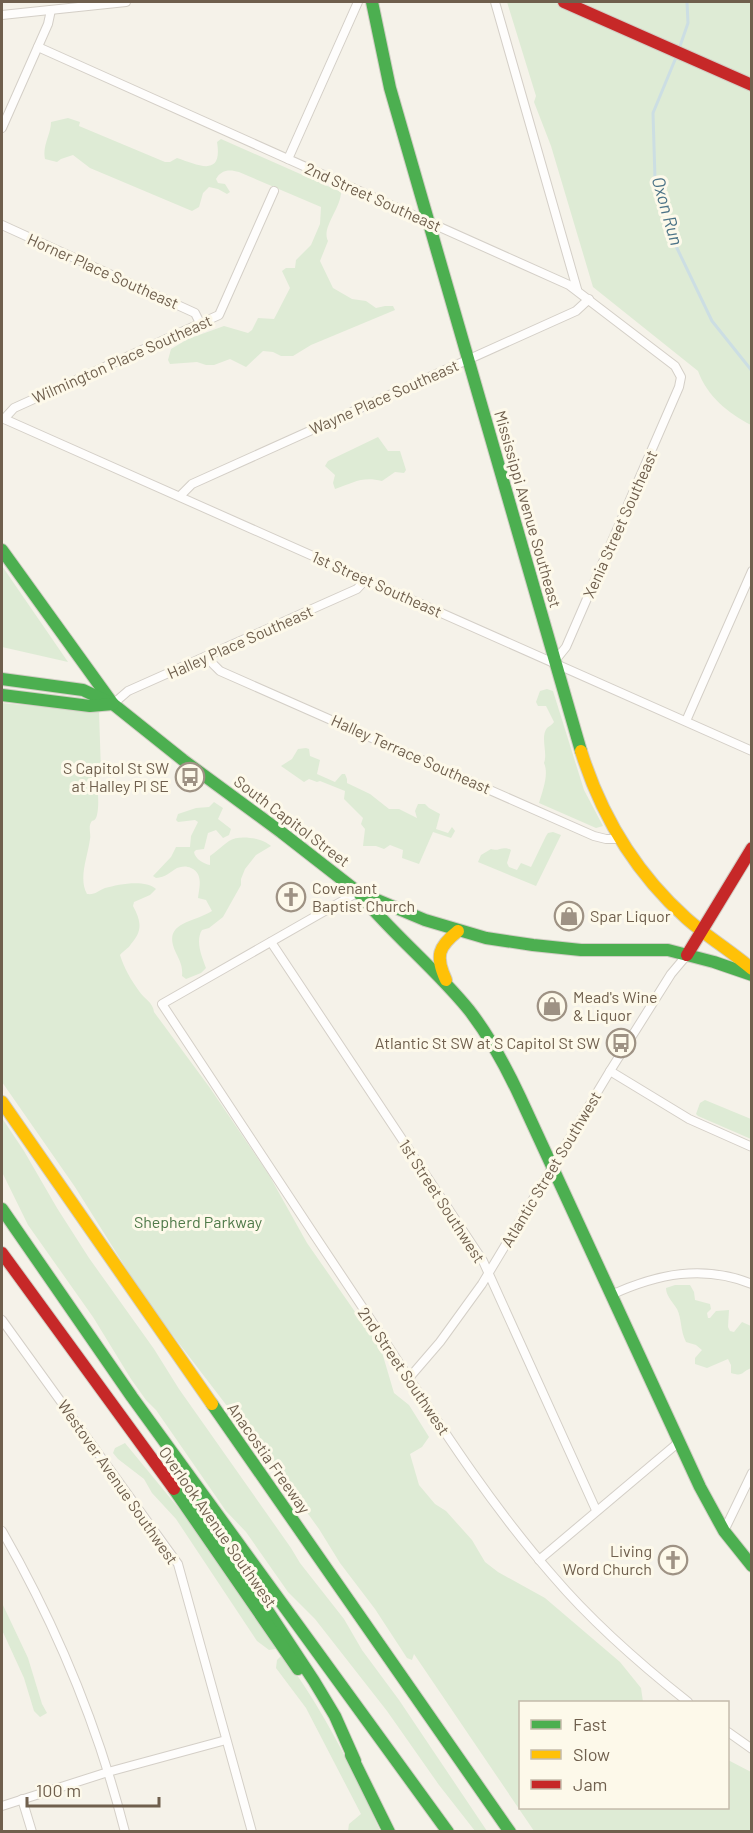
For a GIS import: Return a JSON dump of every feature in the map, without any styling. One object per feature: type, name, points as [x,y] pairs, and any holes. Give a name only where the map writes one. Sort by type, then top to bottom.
[{"type":"main road","name":"Mississippi Avenue Southeast","points":[[372,2],[390,88],[584,763],[602,806],[620,839],[642,871],[684,917],[752,969]]},
{"type":"main road","points":[[564,2],[752,85]]},
{"type":"main road","points":[[2,550],[113,704]]},
{"type":"main road","points":[[2,675],[27,682]]},
{"type":"main road","points":[[2,679],[83,690],[113,704]]},
{"type":"main road","points":[[2,695],[90,706],[113,704]]},
{"type":"main road","name":"South Capitol Street","points":[[113,704],[183,760],[358,892],[425,920],[497,940],[581,950],[662,950],[687,955],[752,975]]},
{"type":"main road","points":[[687,955],[752,848]]},
{"type":"main road","points":[[358,892],[377,917],[449,986],[474,1016],[501,1059],[522,1099],[552,1169],[700,1487],[724,1531],[752,1566]]},
{"type":"main road","points":[[449,986],[439,966],[438,957],[449,938],[458,931]]},
{"type":"main road","points":[[2,1094],[17,1125]]},
{"type":"main road","name":"Anacostia Freeway","points":[[2,1102],[510,1832]]},
{"type":"main road","points":[[2,1209],[132,1397],[448,1832]]},
{"type":"main road","name":"Overlook Avenue Southwest","points":[[2,1253],[204,1531],[323,1705],[355,1761],[390,1832]]},
{"type":"main road","points":[[132,1397],[160,1448],[314,1681],[335,1716],[355,1761]]},
{"type":"main road","points":[[467,1770],[515,1832]]},
{"type":"street","points":[[2,15],[126,2]]},
{"type":"street","points":[[288,159],[358,2]]},
{"type":"street","points":[[495,2],[577,289]]},
{"type":"street","points":[[2,128],[48,24],[51,10]]},
{"type":"street","name":"2nd Street Southeast","points":[[38,47],[577,289],[675,366],[680,373],[680,384]]},
{"type":"street","name":"Wilmington Place Southeast","points":[[3,418],[14,408],[219,315],[274,191]]},
{"type":"street","name":"Horner Place Southeast","points":[[2,225],[195,313],[200,323]]},
{"type":"street","name":"Wayne Place Southeast","points":[[180,496],[192,484],[576,311],[589,299]]},
{"type":"street","name":"Xenia Street Southeast","points":[[555,662],[566,648],[680,384]]},
{"type":"street","name":"1st Street Southeast","points":[[3,418],[752,751]]},
{"type":"street","points":[[686,721],[752,571]]},
{"type":"street","name":"Halley Place Southeast","points":[[113,704],[128,692],[357,589],[366,579]]},
{"type":"street","name":"Halley Terrace Southeast","points":[[207,658],[220,671],[576,828],[602,838],[620,839]]},
{"type":"street","points":[[271,942],[358,892]]},
{"type":"street","name":"2nd Street Southwest","points":[[271,942],[162,1004],[476,1478],[539,1560],[606,1631],[687,1701]]},
{"type":"street","name":"1st Street Southwest","points":[[271,942],[474,1249],[488,1274],[596,1510]]},
{"type":"street","name":"Atlantic Street Southwest","points":[[409,1378],[440,1342],[488,1274],[610,1071],[671,974],[687,955]]},
{"type":"street","points":[[610,1071],[689,1119],[752,1147]]},
{"type":"street","points":[[611,1296],[648,1280],[679,1273],[718,1274],[752,1284]]},
{"type":"street","name":"Westover Avenue Southwest","points":[[2,1320],[178,1564],[252,1832]]},
{"type":"street","points":[[539,1560],[679,1442]]},
{"type":"street","points":[[724,1531],[752,1473]]},
{"type":"street","points":[[2,1531],[57,1638],[82,1699],[108,1772],[125,1832]]},
{"type":"street","points":[[729,1733],[752,1749]]},
{"type":"street","points":[[2,1806],[108,1772],[226,1740]]},
{"type":"street","points":[[22,1799],[32,1832]]},
{"type":"green space","points":[[507,2],[751,2],[751,425],[719,403],[707,388],[698,371],[593,287],[551,146],[534,102],[536,96]]},
{"type":"green space","points":[[68,118],[80,122],[79,126],[165,162],[177,158],[200,166],[213,165],[218,153],[217,142],[221,139],[341,192],[327,230],[328,241],[320,261],[333,288],[352,299],[366,301],[376,308],[393,306],[395,310],[311,345],[293,356],[281,356],[263,351],[246,367],[230,359],[214,365],[197,362],[170,364],[168,360],[171,349],[188,339],[224,326],[248,333],[258,318],[274,319],[290,288],[282,271],[286,268],[295,268],[296,260],[311,245],[320,224],[321,207],[239,172],[229,171],[223,172],[216,179],[218,183],[225,184],[230,192],[227,194],[209,187],[203,193],[199,207],[192,211],[90,168],[73,155],[57,162],[45,159],[51,122]]},
{"type":"green space","points":[[378,437],[388,451],[400,451],[406,470],[404,473],[395,472],[382,481],[363,480],[335,489],[333,483],[335,475],[325,466],[328,461]]},
{"type":"green space","points":[[2,566],[68,662],[2,647]]},
{"type":"green space","points":[[547,689],[553,691],[584,790],[603,826],[596,828],[539,803],[546,777],[544,736],[547,728],[554,722],[546,706],[538,706],[536,702],[540,691]]},
{"type":"green space","name":"Shepherd Parkway","points":[[2,703],[99,712],[101,771],[96,786],[98,807],[96,818],[90,825],[83,874],[84,888],[87,894],[111,886],[132,883],[145,884],[156,889],[150,895],[134,902],[133,906],[140,925],[138,934],[120,955],[128,974],[269,1175],[307,1243],[381,1349],[394,1393],[409,1405],[429,1437],[422,1447],[410,1454],[419,1485],[472,1540],[485,1562],[498,1572],[545,1598],[620,1662],[641,1688],[643,1701],[519,1701],[519,1809],[414,1654],[412,1660],[407,1658],[280,1475],[148,1303],[75,1187],[2,1082]]},
{"type":"green space","points":[[298,749],[309,749],[310,756],[320,760],[317,774],[335,782],[342,774],[345,774],[347,783],[370,794],[389,809],[399,809],[417,818],[415,811],[418,804],[425,804],[440,814],[436,829],[448,833],[452,827],[455,831],[451,838],[433,832],[419,864],[402,858],[403,850],[390,845],[384,849],[376,846],[363,846],[365,829],[361,824],[363,818],[344,799],[345,791],[320,781],[309,779],[304,782],[281,766],[292,759]]},
{"type":"green space","points":[[214,802],[223,808],[218,819],[231,829],[229,835],[223,838],[216,830],[208,833],[204,849],[194,852],[200,861],[210,865],[210,856],[233,839],[245,837],[257,839],[271,846],[256,855],[245,869],[241,885],[223,917],[209,928],[202,930],[199,944],[206,968],[201,973],[186,979],[182,976],[181,964],[172,943],[173,935],[181,925],[212,911],[206,900],[198,898],[199,877],[191,868],[181,867],[162,877],[153,876],[171,857],[176,847],[190,847],[191,836],[198,822],[195,820],[178,822],[176,820],[178,814],[196,808],[209,807]]},
{"type":"green space","points":[[553,832],[561,835],[536,886],[478,862],[481,855],[491,849],[505,848],[511,850],[507,863],[509,867],[517,870],[521,863],[531,867],[546,836]]},
{"type":"green space","points":[[705,1100],[751,1119],[751,1139],[698,1116],[696,1114],[700,1103]]},
{"type":"green space","points":[[2,1118],[89,1258],[300,1563],[344,1619],[362,1650],[399,1700],[487,1831],[475,1831],[439,1785],[387,1711],[315,1619],[288,1592],[246,1532],[226,1511],[156,1410],[131,1379],[93,1317],[28,1225],[2,1172]]},
{"type":"green space","points":[[675,1285],[690,1285],[695,1300],[710,1304],[708,1318],[716,1311],[729,1310],[728,1327],[730,1331],[734,1332],[742,1322],[751,1326],[751,1368],[742,1374],[731,1373],[728,1359],[707,1368],[695,1364],[695,1358],[702,1350],[686,1342],[684,1338],[679,1313],[666,1291],[666,1288]]},
{"type":"green space","points":[[125,1443],[199,1533],[275,1649],[269,1650],[257,1641],[176,1519],[152,1493],[144,1479],[113,1453],[115,1448]]},
{"type":"green space","points":[[2,1603],[28,1658],[47,1713],[40,1717],[34,1711],[24,1678],[2,1630]]},
{"type":"green space","points":[[281,1656],[285,1658],[326,1721],[380,1831],[348,1831],[349,1824],[361,1814],[306,1708],[276,1668],[277,1660]]},
{"type":"green space","name":"Shepherd Parkway","points":[[729,1761],[751,1772],[751,1831],[534,1831],[519,1809],[729,1809]]},
{"type":"waterway","name":"Oxon Run","points":[[679,49],[688,23],[687,2]]},
{"type":"waterway","name":"Oxon Run","points":[[677,55],[653,113],[655,179],[675,244],[712,321],[752,371]]},
{"type":"traffic: fast","points":[[372,2],[390,88],[581,751]]},
{"type":"traffic: fast","points":[[2,550],[113,704]]},
{"type":"traffic: fast","points":[[2,679],[83,690],[113,704],[183,760],[358,892],[425,920],[486,938],[533,945],[581,950],[668,950],[752,975]]},
{"type":"traffic: fast","points":[[2,695],[90,706],[113,704]]},
{"type":"traffic: fast","points":[[358,892],[456,995],[477,1020],[497,1052],[520,1097],[700,1487],[724,1531],[752,1566]]},
{"type":"traffic: fast","points":[[2,1209],[132,1397],[448,1832]]},
{"type":"traffic: fast","points":[[212,1404],[510,1832]]},
{"type":"traffic: fast","points":[[186,1487],[314,1681],[335,1716],[355,1761]]},
{"type":"traffic: fast","points":[[174,1489],[298,1669]]},
{"type":"traffic: fast","points":[[351,1755],[389,1832]]},
{"type":"traffic: slow","points":[[581,751],[589,775],[610,820],[622,842],[651,882],[686,918],[752,969]]},
{"type":"traffic: slow","points":[[446,980],[440,964],[440,953],[446,942],[458,931]]},
{"type":"traffic: slow","points":[[2,1102],[212,1404]]},
{"type":"traffic: jam","points":[[564,2],[752,85]]},
{"type":"traffic: jam","points":[[687,955],[752,848]]},
{"type":"traffic: jam","points":[[2,1253],[174,1489]]},
{"type":"place","name":"S Capitol St SW at Halley Pl SE","points":[[190,777]]},
{"type":"place","name":"Covenant Baptist Church","points":[[291,897]]},
{"type":"place","name":"Spar Liquor","points":[[569,916]]},
{"type":"place","name":"Mead's Wine & Liquor","points":[[552,1006]]},
{"type":"place","name":"Atlantic St SW at S Capitol St SW","points":[[621,1043]]},
{"type":"place","name":"Living Word Church","points":[[673,1560]]}]
